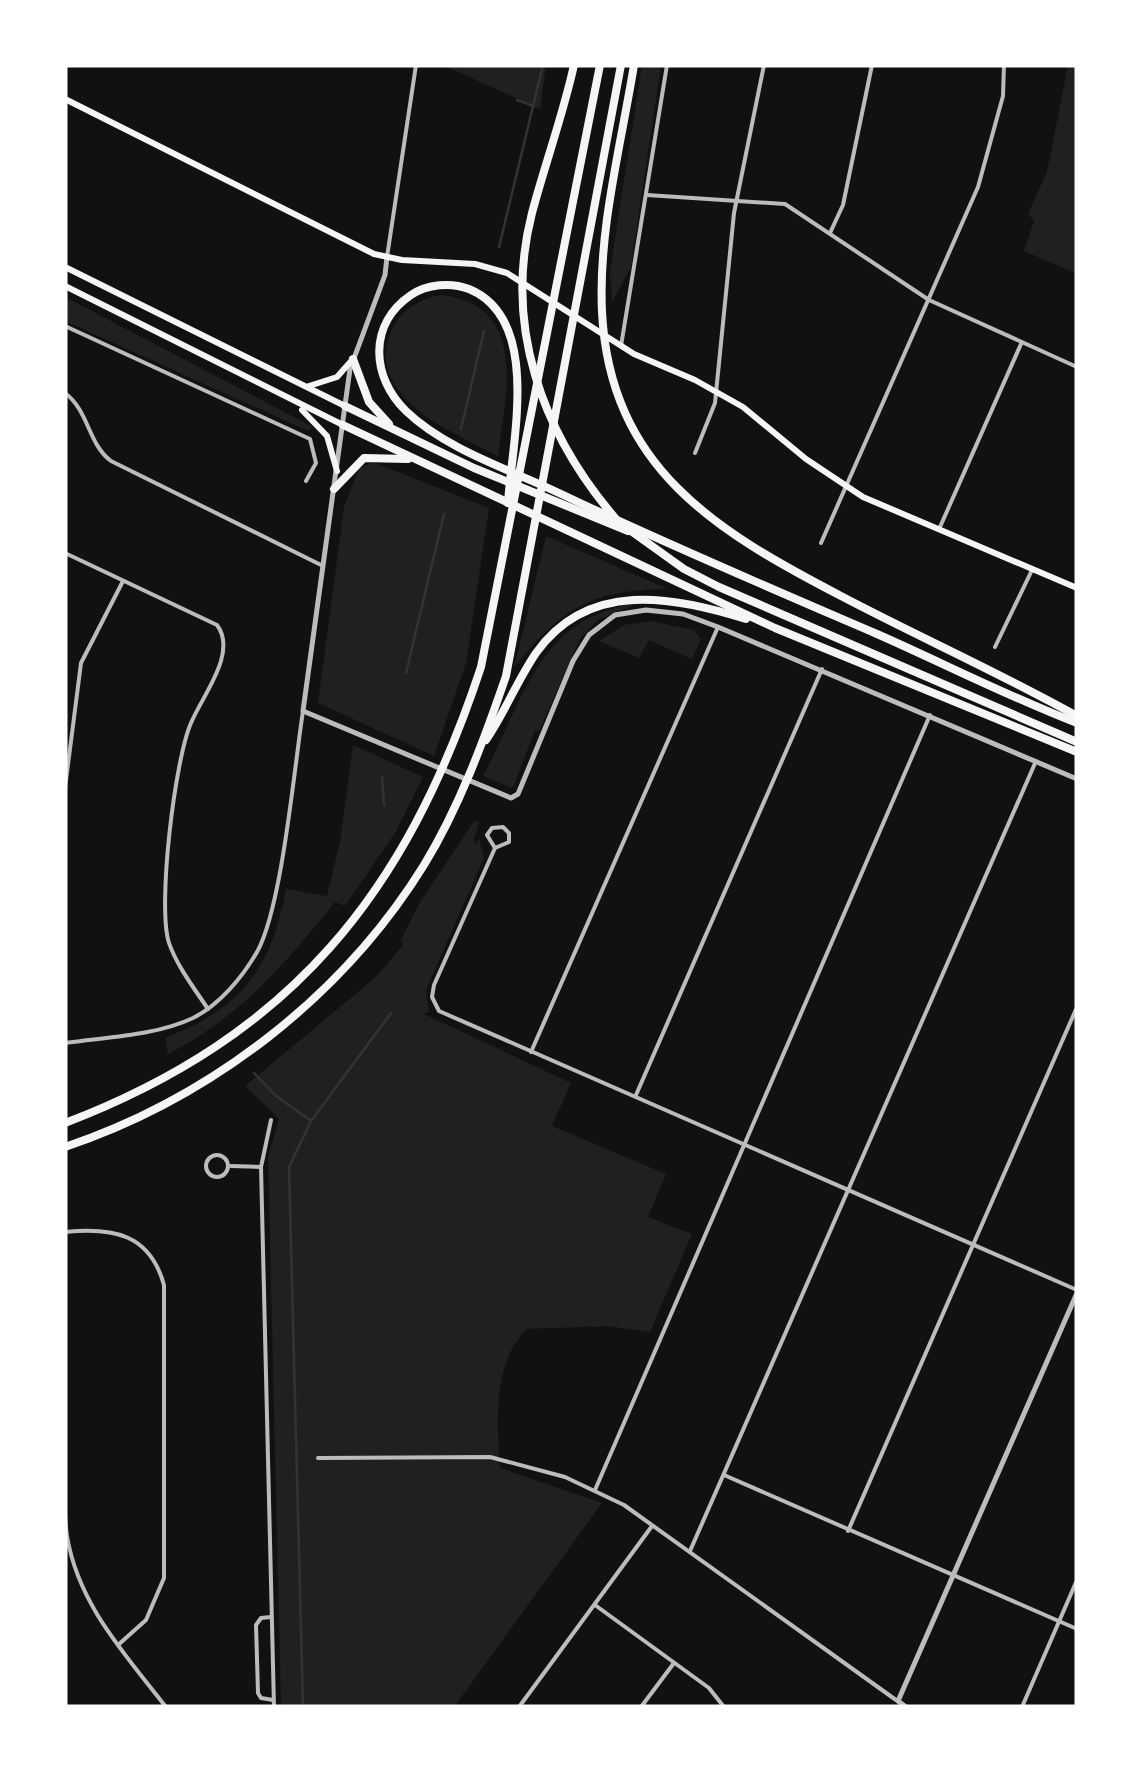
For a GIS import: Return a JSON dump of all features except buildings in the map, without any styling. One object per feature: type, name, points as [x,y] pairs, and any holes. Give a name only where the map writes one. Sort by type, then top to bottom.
[{"type":"highway","points":[[574,65],[531,216],[523,264],[524,326],[534,376],[564,448],[616,519],[671,561],[719,587],[1077,742]]},
{"type":"highway","points":[[65,1123],[167,1076],[276,1000],[314,966],[370,902],[404,850],[452,747],[480,668],[600,65]]},
{"type":"highway","points":[[65,1147],[116,1130],[178,1097],[274,1033],[320,993],[400,901],[426,862],[452,810],[506,676],[621,65]]},
{"type":"highway","points":[[634,65],[602,287],[611,375],[644,450],[713,523],[783,566],[1077,719]]},
{"type":"highway","points":[[506,542],[512,444],[516,355],[509,325],[499,310],[461,286],[431,287],[409,296],[384,326],[378,359],[386,385],[408,413],[471,450],[665,544]]},
{"type":"highway","points":[[353,360],[370,402],[396,431]]},
{"type":"highway","points":[[344,406],[526,491],[665,544],[1077,719]]},
{"type":"highway","points":[[342,426],[775,628],[1077,752]]},
{"type":"highway","points":[[334,489],[364,458],[417,460]]},
{"type":"highway","points":[[475,756],[540,648],[586,611],[627,599],[671,598],[775,628]]},
{"type":"main road","points":[[65,98],[388,257],[476,264],[508,273],[621,346],[716,390],[846,486],[1077,588]]},
{"type":"main road","points":[[65,267],[344,406]]},
{"type":"main road","points":[[65,286],[342,426]]},
{"type":"main road","points":[[303,386],[330,381],[353,360]]},
{"type":"main road","points":[[298,406],[327,436],[337,470]]},
{"type":"street","points":[[65,1043],[167,1028],[208,1009],[258,950],[269,914],[303,711],[344,406],[353,360],[385,275],[416,65]]},
{"type":"street","points":[[621,346],[667,65]]},
{"type":"street","points":[[695,453],[716,390],[736,200],[764,65]]},
{"type":"street","points":[[830,233],[844,206],[872,65]]},
{"type":"street","points":[[821,543],[990,154],[1003,96],[1004,65]]},
{"type":"street","points":[[647,195],[785,204],[928,300],[1077,367]]},
{"type":"street","points":[[65,326],[310,439],[316,463],[306,480]]},
{"type":"street","points":[[940,527],[1022,342]]},
{"type":"street","points":[[65,393],[76,402],[96,446],[112,461],[323,566]]},
{"type":"street","points":[[65,554],[217,625],[224,639],[222,658],[185,738],[164,902],[169,943],[208,1009]]},
{"type":"street","points":[[995,647],[1033,568]]},
{"type":"street","points":[[65,788],[81,663],[123,582]]},
{"type":"street","points":[[303,711],[511,798],[518,794],[573,661],[589,635],[602,623],[629,611],[683,614],[930,714],[1077,780]]},
{"type":"street","points":[[531,1052],[718,627]]},
{"type":"street","points":[[635,1097],[822,669]]},
{"type":"street","points":[[595,1490],[740,1145],[930,714]]},
{"type":"street","points":[[690,1551],[1036,762]]},
{"type":"street","points":[[495,848],[486,836],[492,828],[503,826],[509,832],[508,842],[495,848],[434,985],[433,1002],[440,1011],[1077,1292],[898,1702]]},
{"type":"street","points":[[848,1531],[1077,1007]]},
{"type":"street","points":[[271,1120],[261,1166],[274,1704],[258,1692],[256,1624],[271,1616]]},
{"type":"street","points":[[228,1166],[226,1173],[216,1178],[206,1168],[216,1155],[228,1166],[261,1166]]},
{"type":"street","points":[[65,1232],[118,1231],[142,1243],[158,1264],[164,1285],[164,1578],[146,1620],[118,1645]]},
{"type":"street","points":[[65,1428],[66,1533],[73,1565],[95,1614],[166,1707]]},
{"type":"street","points":[[318,1458],[490,1457],[549,1471],[595,1490],[653,1525],[906,1707]]},
{"type":"street","points":[[724,1475],[1077,1629]]},
{"type":"street","points":[[518,1707],[653,1525]]},
{"type":"street","points":[[66,1567],[73,1565]]},
{"type":"street","points":[[1022,1707],[1077,1580]]},
{"type":"street","points":[[594,1605],[709,1688],[724,1707]]},
{"type":"street","points":[[641,1707],[674,1662]]},
{"type":"shaded area","points":[[443,65],[546,65],[540,109]]},
{"type":"shaded area","points":[[642,65],[661,65],[631,267],[612,302],[610,271]]},
{"type":"shaded area","points":[[1068,65],[1077,65],[1077,274],[1024,251],[1034,221],[1028,214],[1047,172]]},
{"type":"shaded area","points":[[440,295],[468,302],[488,315],[500,334],[507,380],[498,456],[418,410],[401,394],[390,375],[386,355],[391,331],[399,317],[411,307]]},
{"type":"shaded area","points":[[65,297],[313,427],[308,431],[65,321]]},
{"type":"shaded area","points":[[373,462],[489,508],[466,663],[434,756],[318,703],[344,507],[359,469]]},
{"type":"shaded area","points":[[546,536],[668,589],[618,593],[580,606],[547,630],[514,668]]},
{"type":"shaded area","points":[[639,603],[598,620],[580,639],[539,731],[535,730],[514,785],[511,788],[483,776],[524,691],[556,643],[578,625],[605,611]]},
{"type":"shaded area","points":[[650,621],[694,630],[701,639],[692,659],[649,640],[639,658],[599,641],[624,625]]},
{"type":"shaded area","points":[[353,745],[423,777],[395,833],[345,906],[335,902],[260,987],[217,1024],[168,1054],[165,1038],[214,1013],[249,982],[272,942],[286,889],[327,896],[340,842]]},
{"type":"shaded area","points":[[474,821],[479,822],[474,840],[477,845],[479,838],[484,858],[426,990],[429,1013],[422,1013],[571,1083],[552,1126],[666,1174],[648,1217],[692,1234],[650,1332],[607,1326],[527,1329],[516,1343],[502,1376],[499,1395],[500,1468],[602,1503],[454,1707],[281,1707],[268,1157],[279,1119],[245,1086],[377,976],[403,945],[401,940],[420,902]]},
{"type":"waterway","points":[[499,247],[543,65]]},
{"type":"waterway","points":[[517,100],[534,106]]},
{"type":"waterway","points":[[461,429],[484,331]]},
{"type":"waterway","points":[[406,673],[444,514]]},
{"type":"waterway","points":[[382,777],[384,805]]},
{"type":"waterway","points":[[303,1707],[289,1167],[311,1121],[391,1013]]},
{"type":"waterway","points":[[254,1073],[276,1096],[310,1120]]}]
